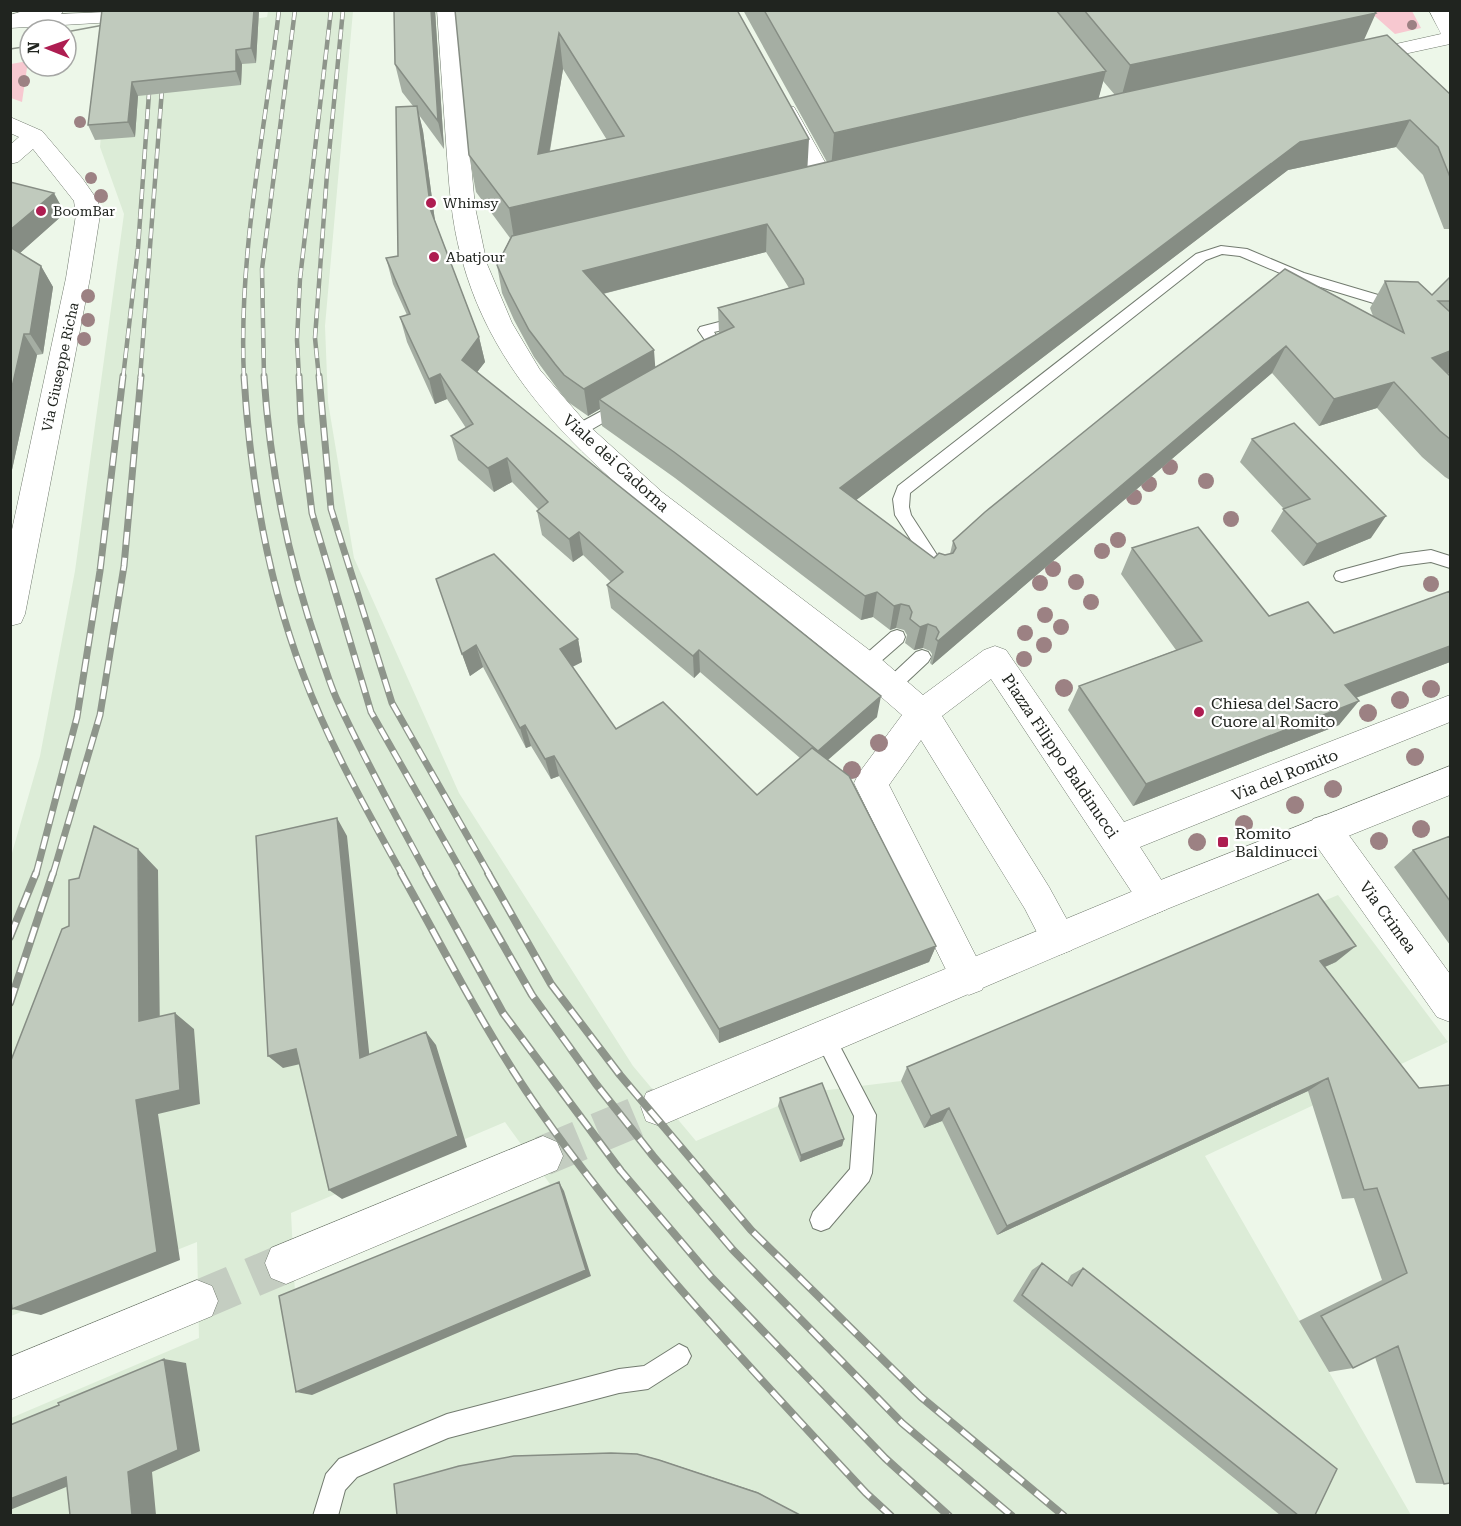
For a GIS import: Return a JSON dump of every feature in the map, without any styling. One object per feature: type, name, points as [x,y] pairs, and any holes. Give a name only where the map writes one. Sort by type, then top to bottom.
[{"type":"street","points":[[10,21],[54,10]]},
{"type":"street","name":"Viale dei Cadorna","points":[[447,10],[463,207],[487,261],[500,323],[530,376],[577,431],[652,499],[875,673],[922,713]]},
{"type":"street","points":[[1439,10],[1450,31]]},
{"type":"street","points":[[78,19],[109,18],[78,23]]},
{"type":"street","points":[[1369,36],[1402,66]]},
{"type":"street","points":[[1337,63],[1450,38]]},
{"type":"street","points":[[774,90],[823,180]]},
{"type":"street","points":[[10,157],[22,130]]},
{"type":"street","name":"Via Giuseppe Richa","points":[[10,614],[14,579],[78,278],[87,215],[82,193],[22,130]]},
{"type":"street","points":[[799,186],[846,175]]},
{"type":"street","name":"Piazza Filippo Baldinucci","points":[[969,978],[871,783],[922,713],[995,659],[1155,898]]},
{"type":"street","name":"Via del Romito","points":[[1118,840],[1450,708]]},
{"type":"street","points":[[922,713],[1037,898],[1059,939]]},
{"type":"street","points":[[660,1107],[1155,898],[1450,780]]},
{"type":"street","name":"Via Crimea","points":[[1325,831],[1450,1004]]},
{"type":"street","points":[[286,1263],[543,1156]]},
{"type":"street","points":[[10,1379],[197,1301]]},
{"type":"lane","points":[[939,572],[929,552],[901,512],[899,500],[903,490],[1201,257],[1221,249],[1242,252],[1299,276],[1390,303]]},
{"type":"lane","points":[[699,362],[719,351],[705,330],[759,316]]},
{"type":"lane","points":[[577,431],[638,396]]},
{"type":"lane","points":[[1342,576],[1401,560],[1431,556],[1450,562]]},
{"type":"lane","points":[[875,673],[897,637]]},
{"type":"lane","points":[[875,673],[922,657]]},
{"type":"lane","points":[[821,1220],[861,1173],[865,1115],[825,1038]]},
{"type":"lane","points":[[325,1515],[335,1483],[348,1468],[447,1426],[620,1381],[648,1377],[679,1356]]},
{"type":"shaded area","points":[[111,11],[217,25],[267,17],[268,11],[353,11],[325,326],[328,402],[354,558],[459,793],[633,1066],[696,1141],[820,1091],[901,1081],[1338,895],[1448,1042],[1205,1156],[1411,1515],[11,1515],[11,1418],[199,1338],[197,1242],[11,1316],[10,860],[40,756],[75,571],[124,214],[100,147]],"holes":[[[505,1122],[550,1184],[295,1293],[291,1213]]]},
{"type":"shaded area","points":[[1369,11],[1412,11],[1421,28],[1395,34]]},
{"type":"shaded area","points":[[18,63],[18,78],[26,78],[22,102],[11,98],[11,64]]},
{"type":"building","points":[[102,10],[254,10],[251,48],[236,50],[236,71],[132,82],[128,122],[88,125]]},
{"type":"building","points":[[394,10],[431,10],[438,121],[395,64]]},
{"type":"building","points":[[455,10],[737,10],[809,139],[509,208],[469,155]],"holes":[[[559,33],[624,136],[538,154]]]},
{"type":"building","points":[[764,10],[1056,10],[1106,71],[834,133]]},
{"type":"building","points":[[1084,10],[1373,10],[1376,13],[1130,65]]},
{"type":"building","points":[[1387,35],[1450,94],[1450,177],[1438,147],[1410,120],[1300,142],[840,488],[934,558],[939,553],[945,555],[953,553],[956,548],[953,541],[985,512],[1285,269],[1404,333],[1385,281],[1418,282],[1432,295],[1450,277],[1450,301],[1438,301],[1450,312],[1450,351],[1432,358],[1450,376],[1450,439],[1394,382],[1334,399],[1286,346],[938,641],[936,639],[939,632],[936,627],[928,624],[920,627],[910,619],[912,612],[909,606],[901,604],[894,606],[877,592],[865,596],[674,452],[599,399],[702,341],[734,327],[718,308],[804,284],[767,224],[583,271],[654,350],[584,389],[564,375],[529,330],[497,265],[512,236],[1122,93]]},
{"type":"building","points":[[417,106],[431,211],[479,337],[462,360],[881,696],[818,751],[699,650],[693,656],[607,585],[623,572],[579,532],[569,539],[537,511],[548,502],[507,458],[488,468],[451,436],[473,424],[440,374],[429,379],[400,317],[410,314],[386,258],[398,256],[396,107]]},
{"type":"building","points":[[10,182],[54,193],[10,230]]},
{"type":"building","points":[[10,247],[41,266],[30,334],[24,334],[10,396]]},
{"type":"building","points":[[1294,423],[1386,516],[1317,544],[1283,509],[1310,499],[1252,439]]},
{"type":"building","points":[[1198,527],[1269,616],[1308,602],[1334,633],[1450,591],[1450,646],[1345,685],[1359,701],[1146,784],[1079,686],[1202,641],[1132,548]]},
{"type":"building","points":[[494,554],[578,639],[560,649],[616,729],[663,702],[757,795],[812,748],[849,776],[936,946],[719,1029],[554,756],[545,759],[525,725],[520,728],[476,645],[462,654],[436,579]]},
{"type":"building","points":[[337,818],[360,1058],[426,1032],[458,1136],[329,1190],[296,1049],[268,1056],[256,836]]},
{"type":"building","points":[[94,826],[138,849],[139,1021],[175,1013],[180,1090],[136,1100],[157,1252],[12,1309],[10,1293],[10,1063],[62,929],[69,926],[69,880],[79,878]]},
{"type":"building","points":[[1450,836],[1450,901],[1413,850]]},
{"type":"building","points":[[1318,894],[1356,946],[1320,961],[1419,1088],[1450,1085],[1450,1483],[1444,1484],[1398,1346],[1353,1368],[1321,1316],[1407,1273],[1377,1188],[1364,1190],[1328,1078],[1007,1226],[949,1108],[931,1116],[907,1067]]},
{"type":"building","points":[[822,1083],[844,1139],[801,1155],[780,1098]]},
{"type":"building","points":[[559,1182],[586,1270],[296,1392],[279,1296]]},
{"type":"building","points":[[1042,1263],[1072,1286],[1083,1268],[1337,1469],[1315,1515],[1298,1515],[1022,1295]]},
{"type":"building","points":[[164,1359],[178,1450],[128,1472],[132,1515],[70,1515],[66,1477],[10,1499],[10,1425]]},
{"type":"building","points":[[637,1454],[659,1460],[758,1493],[800,1515],[397,1515],[394,1484],[459,1466],[514,1456]]},
{"type":"tunnel","points":[[543,1156],[660,1107]]},
{"type":"tunnel","points":[[197,1301],[286,1263]]},
{"type":"tram line","points":[[78,30],[109,24]]},
{"type":"tram line","points":[[10,49],[18,48]]},
{"type":"railway","points":[[244,378],[243,332],[249,239],[279,10]]},
{"type":"railway","points":[[264,378],[262,269],[295,10]]},
{"type":"railway","points":[[299,378],[297,340],[300,279],[331,10]]},
{"type":"railway","points":[[319,378],[315,338],[327,174],[343,10]]},
{"type":"railway","points":[[140,378],[163,76]]},
{"type":"railway","points":[[123,378],[138,248],[150,79]]},
{"type":"railway","points":[[36,874],[77,717],[100,571],[123,376]]},
{"type":"railway","points":[[53,874],[100,715],[124,566],[141,376]]},
{"type":"railway","points":[[244,376],[251,452],[262,527],[279,602],[290,638],[313,700],[336,751],[402,874]]},
{"type":"railway","points":[[264,376],[276,481],[290,551],[309,619],[336,698],[427,874]]},
{"type":"railway","points":[[299,376],[301,422],[312,513],[371,712],[463,874]]},
{"type":"railway","points":[[319,376],[331,509],[392,703],[489,874]]},
{"type":"railway","points":[[10,937],[36,873]]},
{"type":"railway","points":[[10,1003],[53,873]]},
{"type":"railway","points":[[401,873],[502,1053],[577,1162],[655,1260],[696,1307],[780,1401],[866,1493],[891,1516]]},
{"type":"railway","points":[[426,873],[503,1013],[621,1171],[711,1277],[885,1458],[949,1516]]},
{"type":"railway","points":[[462,873],[532,995],[596,1084],[653,1156],[733,1250],[902,1423],[1012,1516]]},
{"type":"railway","points":[[488,873],[551,984],[620,1075],[751,1230],[921,1397],[1064,1516]]},
{"type":"place","name":"Whimsy","points":[[431,203]]},
{"type":"place","name":"BoomBar","points":[[41,211]]},
{"type":"place","name":"Abatjour","points":[[434,257]]},
{"type":"place","name":"Chiesa del Sacro Cuore al Romito","points":[[1199,712]]},
{"type":"place","name":"Romito Baldinucci","points":[[1223,842]]}]
